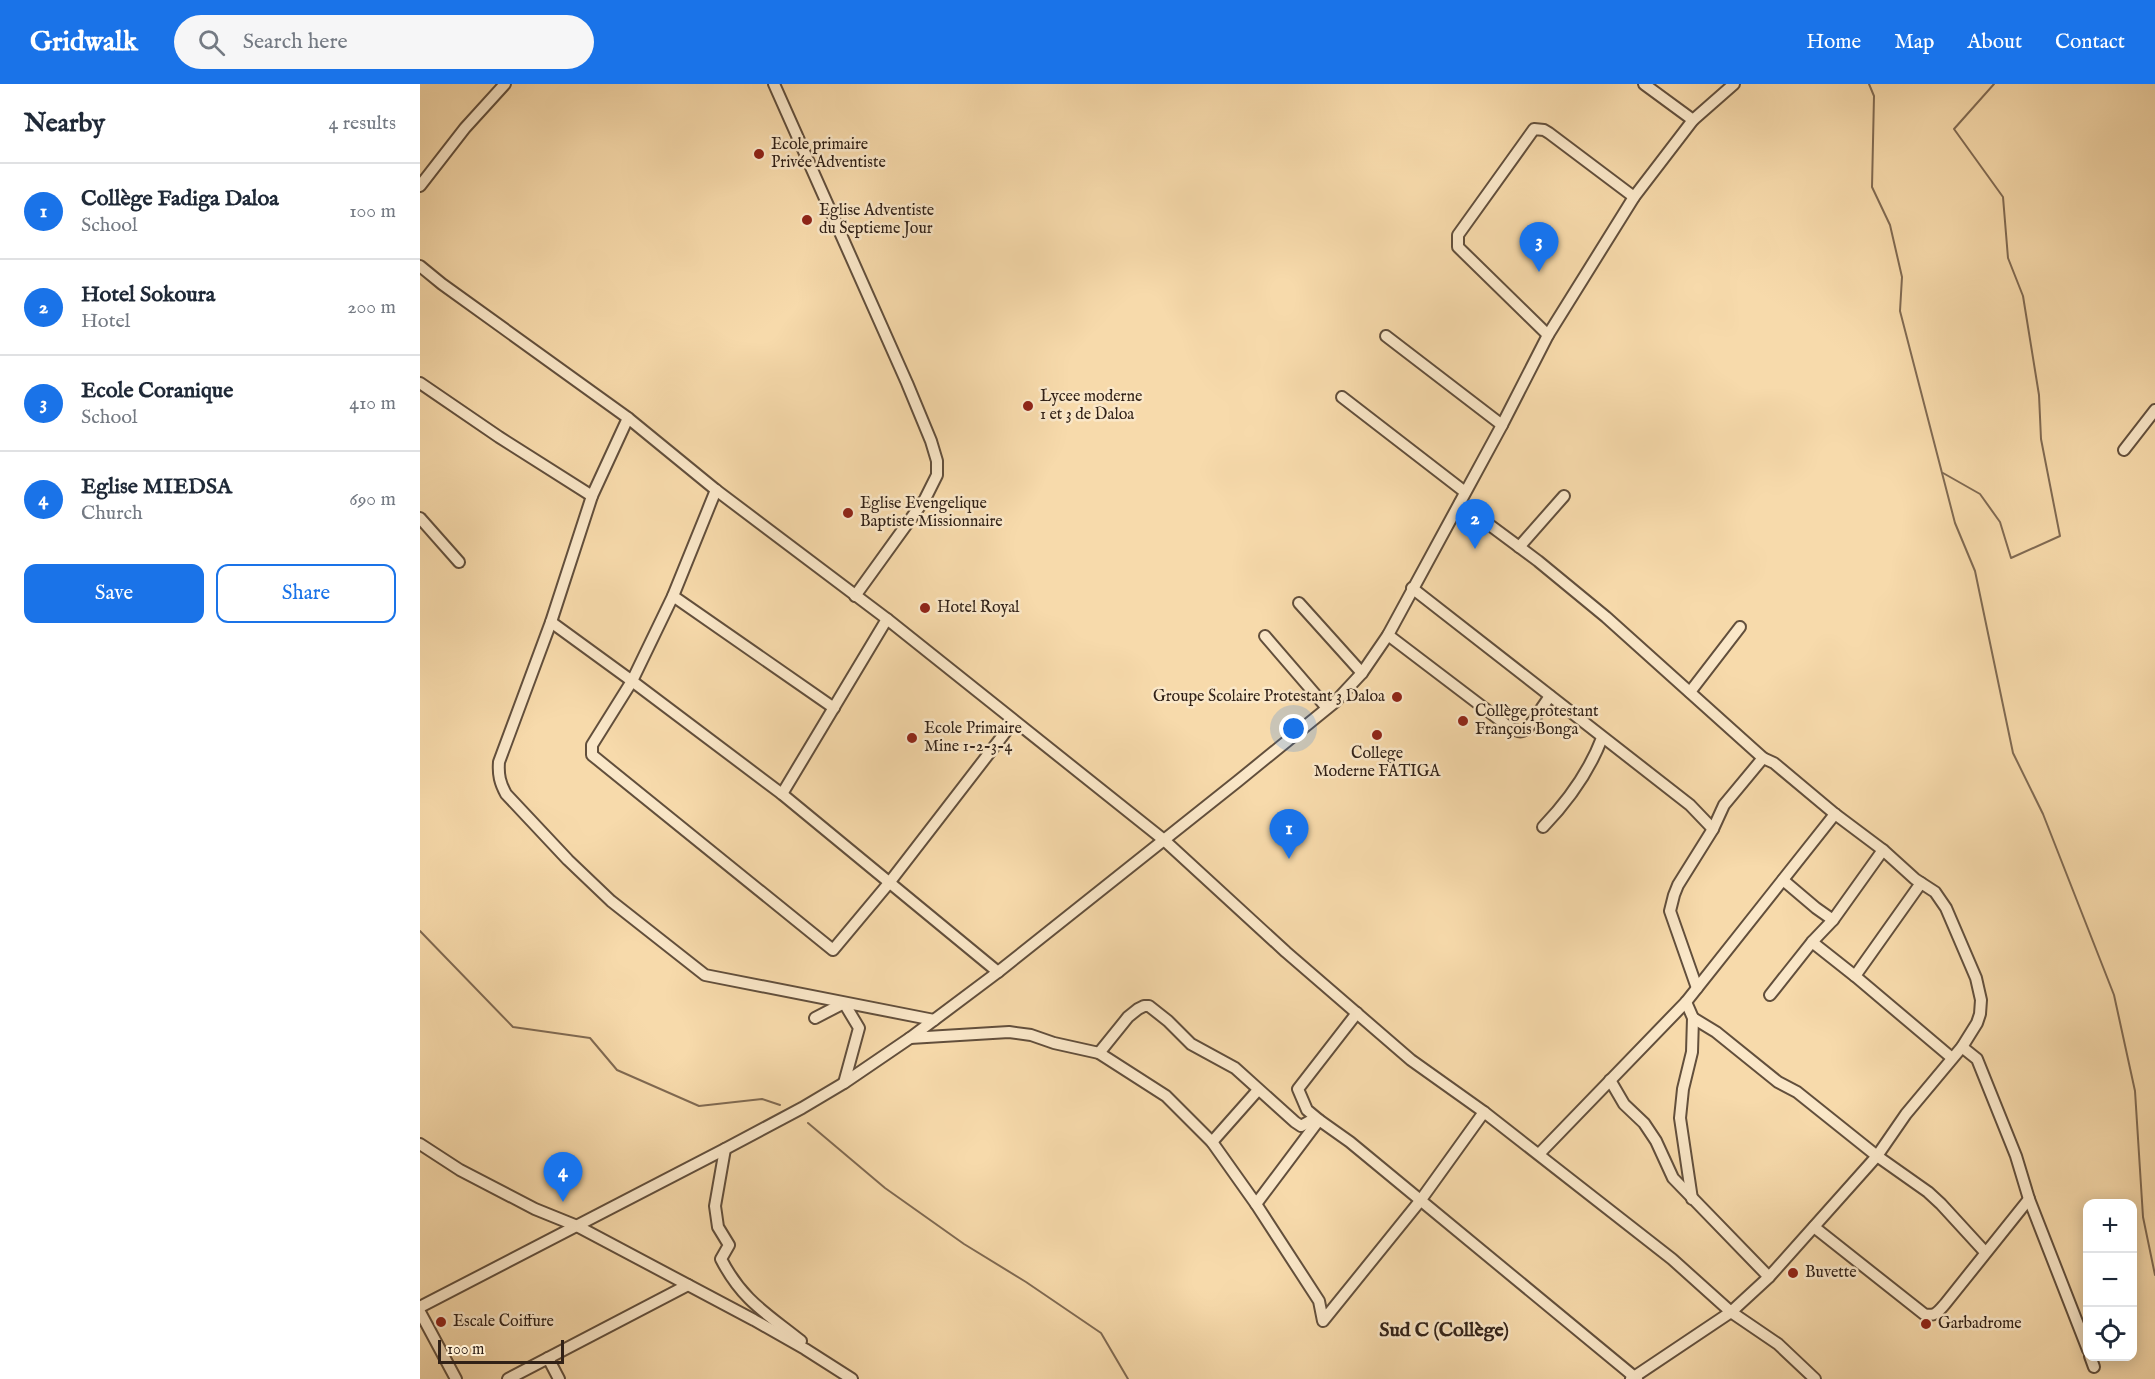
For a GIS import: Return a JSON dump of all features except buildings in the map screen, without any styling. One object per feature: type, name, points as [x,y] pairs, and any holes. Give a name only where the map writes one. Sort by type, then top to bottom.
[{"type":"street","points":[[420,186],[465,128],[505,84]]},
{"type":"street","points":[[774,84],[902,372],[937,461],[937,474],[925,499],[855,596]]},
{"type":"street","points":[[1644,84],[1693,120]]},
{"type":"street","points":[[420,1307],[725,1149],[844,1083],[910,1038],[998,972],[1327,708],[1362,673],[1388,634],[1502,425],[1548,335],[1634,197],[1693,120],[1734,84]]},
{"type":"street","points":[[1548,335],[1458,247],[1458,236],[1534,129],[1544,130],[1634,197]]},
{"type":"street","points":[[420,266],[628,418],[716,490],[887,619],[1164,840],[1286,952],[1411,1060],[1484,1112],[1672,1259],[1731,1312],[1778,1344],[1815,1379]]},
{"type":"street","points":[[1386,336],[1502,425]]},
{"type":"street","points":[[420,383],[592,496]]},
{"type":"street","points":[[1342,396],[1465,492]]},
{"type":"street","points":[[2124,450],[2155,410]]},
{"type":"street","points":[[628,418],[592,496],[551,622],[500,762],[498,772],[506,794],[568,860],[611,901],[705,975],[934,1020]]},
{"type":"street","points":[[716,490],[673,596],[632,681],[591,746],[592,755],[833,950],[889,883],[1014,721]]},
{"type":"street","points":[[1519,547],[1564,496]]},
{"type":"street","points":[[1357,1013],[1298,1089],[1307,1110],[1350,1142],[1634,1378],[1731,1312],[1769,1276],[1877,1156],[1906,1114],[1962,1047],[1980,1014],[1979,989],[1945,905],[1935,892],[1774,763],[1763,758],[1606,617],[1460,503]]},
{"type":"street","points":[[420,518],[459,562]]},
{"type":"street","points":[[1412,588],[1690,805],[1713,829]]},
{"type":"street","points":[[673,596],[834,708]]},
{"type":"street","points":[[1299,603],[1362,673]]},
{"type":"street","points":[[782,794],[887,619]]},
{"type":"street","points":[[551,622],[782,794],[998,972]]},
{"type":"street","points":[[1690,692],[1740,627]]},
{"type":"street","points":[[1388,634],[1509,727],[1519,732],[1524,732],[1528,728],[1550,696]]},
{"type":"street","points":[[1265,636],[1327,708]]},
{"type":"street","points":[[1543,827],[1587,772],[1602,738]]},
{"type":"street","points":[[1697,988],[1670,911],[1678,885],[1713,829],[1724,805],[1763,758]]},
{"type":"street","points":[[1539,1154],[1686,1002],[1835,814]]},
{"type":"street","points":[[1770,996],[1812,942],[1833,920],[1883,850]]},
{"type":"street","points":[[1783,880],[1833,920]]},
{"type":"street","points":[[1855,976],[1921,883]]},
{"type":"street","points":[[1812,942],[1952,1058]]},
{"type":"street","points":[[1686,1002],[1693,1018],[1692,1052],[1683,1089],[1680,1118],[1692,1199]]},
{"type":"street","points":[[815,1018],[844,1003],[859,1028],[844,1083]]},
{"type":"street","points":[[1099,1053],[1128,1017],[1138,1009],[1149,1006],[1191,1044],[1235,1068],[1301,1126],[1312,1120],[1319,1120]]},
{"type":"street","points":[[1693,1018],[1716,1032],[1778,1082],[1797,1092],[1877,1156],[1928,1192],[1985,1252]]},
{"type":"street","points":[[910,1038],[1009,1032],[1031,1035],[1054,1043],[1099,1053],[1166,1096],[1212,1142],[1256,1204],[1319,1301],[1323,1321],[1420,1201],[1484,1112]]},
{"type":"street","points":[[1962,1047],[1977,1059],[2016,1156],[2029,1199],[2083,1337]]},
{"type":"street","points":[[1610,1080],[1624,1104],[1644,1123],[1656,1141],[1673,1178],[1769,1276]]},
{"type":"street","points":[[1212,1142],[1258,1090]]},
{"type":"street","points":[[1256,1204],[1319,1120]]},
{"type":"street","points":[[420,1144],[460,1170],[535,1209],[577,1226],[805,1348],[852,1379]]},
{"type":"street","points":[[725,1149],[716,1197],[718,1227],[729,1245],[722,1261],[746,1297],[834,1367]]},
{"type":"street","points":[[1814,1227],[1924,1314],[1931,1316],[1935,1315],[1945,1304],[2029,1199]]},
{"type":"street","points":[[508,1379],[688,1285]]},
{"type":"street","points":[[420,1312],[456,1379]]},
{"type":"street","points":[[548,1358],[559,1379]]},
{"type":"waterway","points":[[1869,84],[1874,96],[1872,187],[1890,225],[1902,277],[1900,311],[1955,523],[1975,571],[2013,753],[2043,814],[2114,995],[2135,1091],[2143,1217],[2155,1275]]},
{"type":"waterway","points":[[1943,473],[1980,494],[2000,522],[2011,558],[2060,536],[2041,439],[2039,395],[2023,296],[2008,258],[2003,197],[1954,129],[1994,84]]},
{"type":"waterway","points":[[420,931],[513,1027],[590,1038],[617,1070],[699,1106],[762,1099],[780,1105]]},
{"type":"waterway","points":[[808,1123],[885,1188],[964,1244],[1026,1282],[1101,1333],[1128,1379]]},
{"type":"place","name":"Ecole primaire Privée Adventiste","points":[[759,154]]},
{"type":"place","name":"Eglise Adventiste du Septieme Jour","points":[[807,220]]},
{"type":"place","name":"Ecole Coranique","points":[[1539,272]]},
{"type":"place","name":"Lycee moderne 1 et 3 de Daloa","points":[[1028,406]]},
{"type":"place","name":"Eglise Evengelique Baptiste Missionnaire","points":[[848,513]]},
{"type":"place","name":"Hotel Sokoura","points":[[1475,549]]},
{"type":"place","name":"Hotel Royal","points":[[925,608]]},
{"type":"place","name":"Groupe Scolaire Protestant 3 Daloa","points":[[1397,697]]},
{"type":"place","name":"Collège protestant François Bonga","points":[[1463,721]]},
{"type":"place","name":"College Moderne FATIGA","points":[[1377,735]]},
{"type":"place","name":"Ecole Primaire Mine 1-2-3-4","points":[[912,738]]},
{"type":"place","name":"Collège Fadiga Daloa","points":[[1289,859]]},
{"type":"place","name":"Eglise MIEDSA","points":[[563,1202]]},
{"type":"place","name":"Buvette","points":[[1793,1273]]},
{"type":"place","name":"Escale Coiffure","points":[[441,1322]]},
{"type":"place","name":"Garbadrome","points":[[1926,1324]]},
{"type":"district","name":"Sud C (Collège)","points":[[1444,1330]]}]
